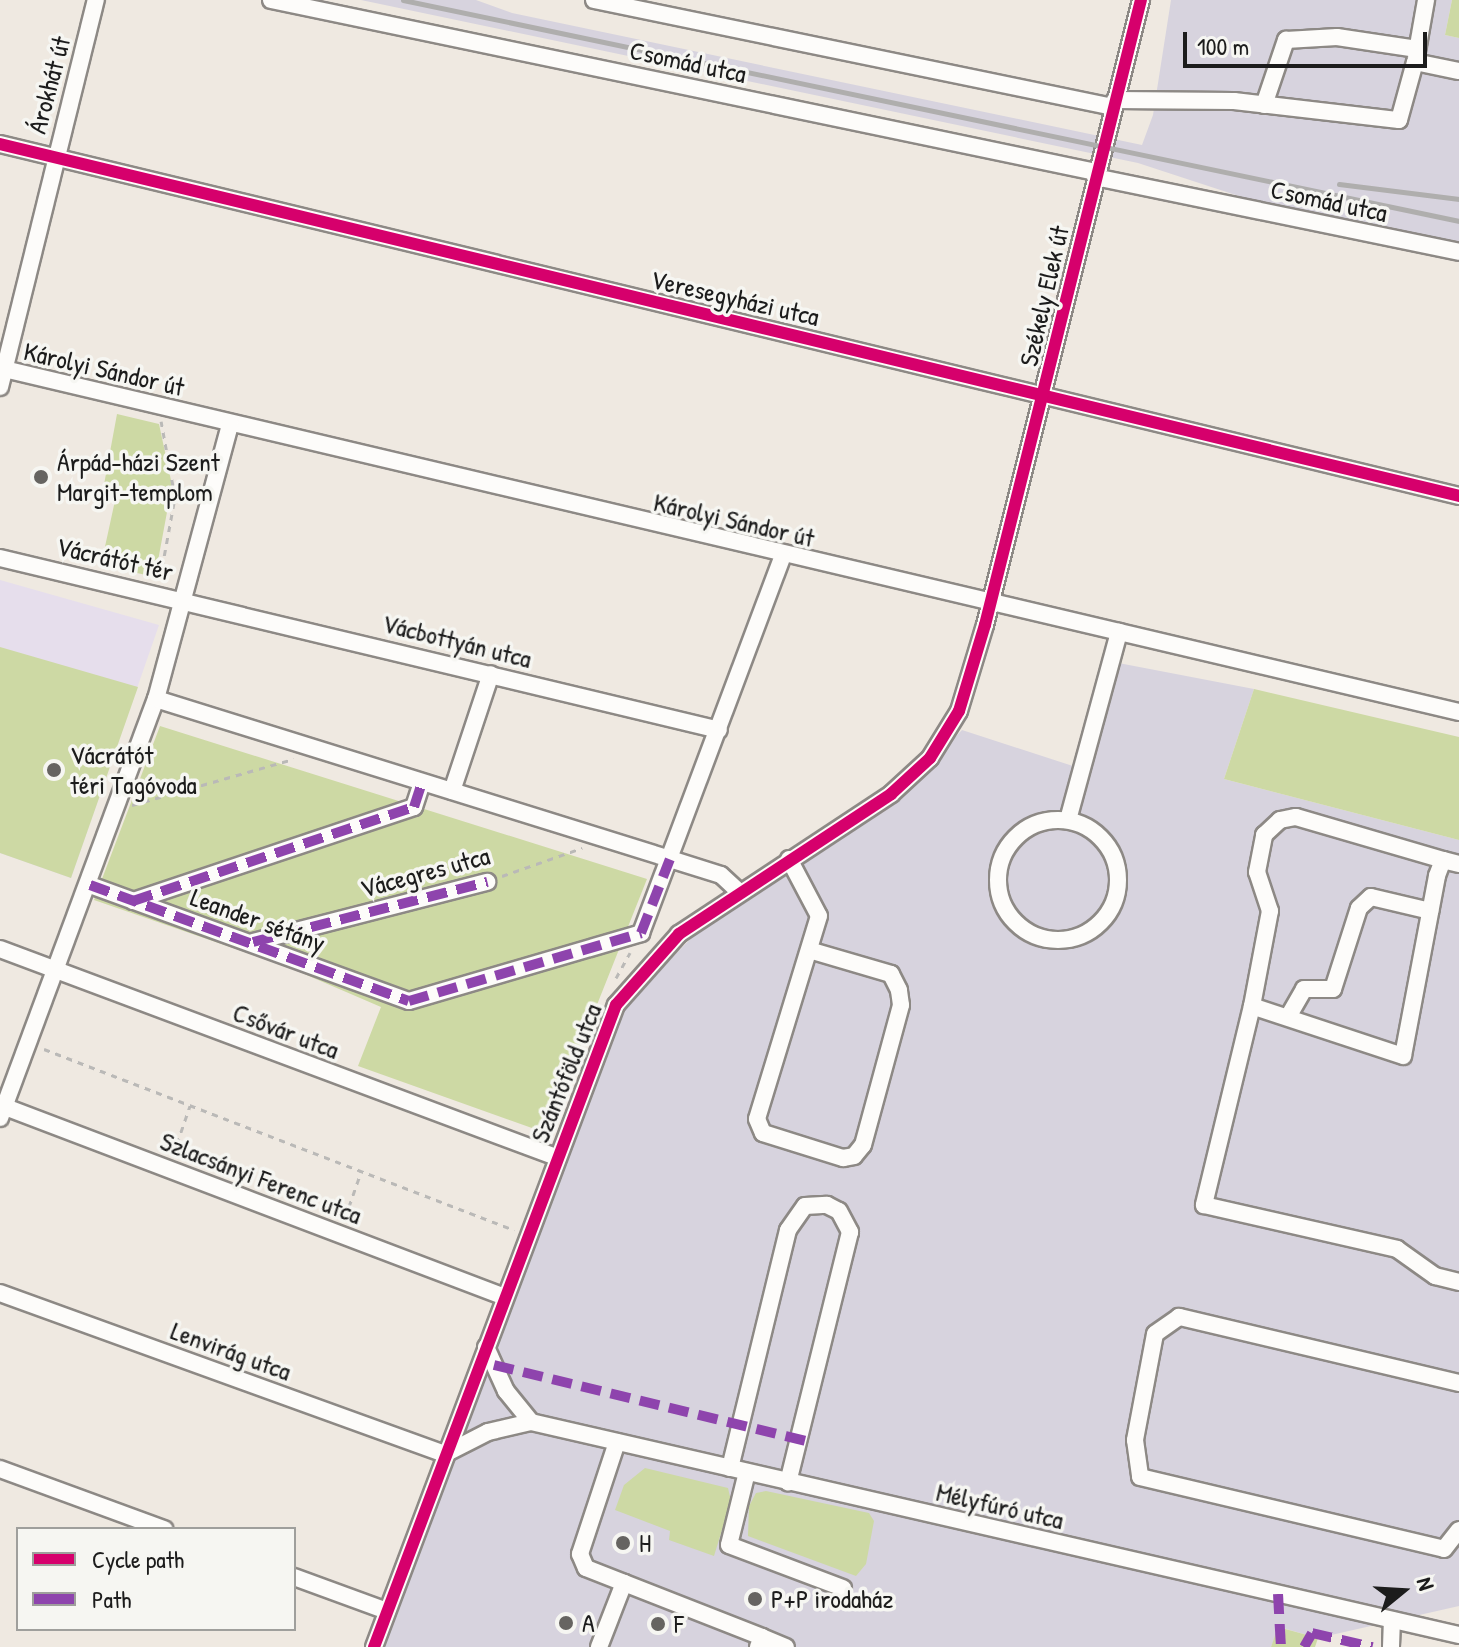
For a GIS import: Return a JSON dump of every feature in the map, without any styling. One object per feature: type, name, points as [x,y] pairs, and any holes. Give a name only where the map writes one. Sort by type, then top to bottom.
[{"type":"street","name":"Árokhát út","points":[[2,369],[96,0]]},
{"type":"street","name":"Csomád utca","points":[[271,0],[1459,252]]},
{"type":"street","name":"Csomád utca","points":[[594,0],[1114,104],[1264,105],[1399,120],[1416,56]]},
{"type":"street","name":"Székely Elek út","points":[[991,603],[1141,0]]},
{"type":"street","points":[[1416,56],[1426,0]]},
{"type":"street","points":[[1264,105],[1286,40],[1337,37],[1416,56],[1459,71]]},
{"type":"street","name":"Veresegyházi utca","points":[[0,144],[1459,496]]},
{"type":"street","points":[[0,387],[2,369]]},
{"type":"street","name":"Károlyi Sándor út","points":[[2,369],[782,557],[1459,712]]},
{"type":"street","name":"Vácrátót tér","points":[[0,558],[184,599],[230,424]]},
{"type":"street","points":[[641,933],[782,557]]},
{"type":"street","points":[[2,1110],[90,885],[156,699],[184,599]]},
{"type":"street","name":"Vácbottyán utca","points":[[184,599],[719,730]]},
{"type":"street","name":"Szántóföld utca","points":[[374,1647],[556,1157],[616,1005],[679,934],[738,891],[891,794],[930,758],[959,711],[991,603]]},
{"type":"street","points":[[1068,820],[1119,632]]},
{"type":"street","points":[[452,791],[491,674]]},
{"type":"street","name":"Vácegres utca","points":[[156,699],[721,875],[738,891]]},
{"type":"street","points":[[133,901],[414,807],[422,783]]},
{"type":"street","points":[[1252,1006],[1403,1056],[1430,911],[1451,862],[1296,817],[1280,820],[1264,835],[1257,872],[1270,911],[1252,1006],[1204,1205],[1397,1249],[1435,1276],[1459,1282]]},
{"type":"street","points":[[1044,820],[1068,820],[1090,828],[1107,845],[1117,867],[1117,891],[1108,913],[1092,930],[1070,940],[1046,940],[1024,931],[1007,914],[997,892],[1009,850],[1022,829],[1044,820]]},
{"type":"street","points":[[789,859],[819,916],[757,1119],[763,1133],[843,1158],[854,1156],[863,1145],[901,1005],[899,990],[891,974],[809,950]]},
{"type":"street","name":"Vácegres utca","points":[[253,942],[487,882]]},
{"type":"street","name":"Leander sétány","points":[[90,885],[409,1001],[641,933]]},
{"type":"street","points":[[1288,1017],[1304,989],[1333,989],[1359,908],[1371,897],[1430,911]]},
{"type":"street","name":"Csővár utca","points":[[0,949],[556,1157]]},
{"type":"street","name":"Szlacsányi Ferenc utca","points":[[2,1110],[505,1297]]},
{"type":"street","points":[[730,1468],[788,1230],[805,1206],[827,1205],[839,1211],[850,1232],[788,1482]]},
{"type":"street","name":"Lenvirág utca","points":[[0,1293],[445,1454]]},
{"type":"street","points":[[1459,1383],[1179,1317],[1155,1334],[1135,1440],[1140,1477],[1444,1549],[1459,1530]]},
{"type":"street","points":[[486,1347],[506,1391],[531,1422]]},
{"type":"street","name":"Mélyfúró utca","points":[[445,1454],[488,1432],[531,1422],[1459,1635]]},
{"type":"street","points":[[617,1442],[580,1554],[586,1568],[760,1642],[786,1647]]},
{"type":"street","points":[[0,1469],[159,1527]]},
{"type":"street","points":[[747,1472],[729,1545],[843,1588]]},
{"type":"street","points":[[296,1578],[387,1611]]},
{"type":"street","points":[[599,1647],[624,1583]]},
{"type":"street","points":[[1391,1647],[1392,1620]]},
{"type":"path","points":[[157,406],[175,497],[157,593]]},
{"type":"path","points":[[115,810],[321,751]]},
{"type":"path","points":[[616,1005],[613,985],[641,933]]},
{"type":"path","points":[[41,1048],[511,1229]]},
{"type":"path","points":[[172,1156],[190,1106]]},
{"type":"path","points":[[345,1219],[361,1172]]},
{"type":"shaded area","points":[[361,0],[476,0],[512,13],[1142,145],[1153,115],[1171,0],[1452,0],[1445,35],[1459,38],[1459,244],[1251,200],[1138,163]]},
{"type":"shaded area","name":"Vácrátót téri Tagóvoda","points":[[0,580],[159,625],[71,878],[0,853]]},
{"type":"shaded area","points":[[1108,661],[1254,689],[1224,779],[1459,840],[1459,1606],[1318,1638],[1279,1627],[1271,1647],[381,1647],[620,1011],[706,923],[893,801],[962,730],[1079,768]]},
{"type":"green space","points":[[1452,0],[1459,0],[1459,38],[1445,35]]},
{"type":"green space","points":[[117,414],[159,424],[172,485],[155,577],[101,565],[116,496],[103,490]]},
{"type":"green space","name":"Vácrátót téri Tagóvoda","points":[[0,647],[138,687],[71,878],[0,853]]},
{"type":"green space","points":[[1254,689],[1459,737],[1459,840],[1224,779]]},
{"type":"green space","points":[[160,726],[647,879],[546,1133],[358,1066],[381,1007],[288,967],[94,900]]},
{"type":"green space","points":[[645,1468],[728,1488],[731,1501],[714,1556],[669,1540],[670,1531],[615,1510],[624,1485]]},
{"type":"green space","points":[[766,1491],[869,1513],[874,1521],[866,1564],[856,1576],[748,1536],[749,1506],[756,1493]]},
{"type":"green space","points":[[1278,1627],[1318,1638],[1315,1647],[1271,1647]]},
{"type":"railway","points":[[403,0],[1459,221]]},
{"type":"railway","points":[[1339,184],[1459,199]]},
{"type":"marked path","points":[[133,901],[414,807],[422,783]]},
{"type":"marked path","points":[[90,885],[409,1001],[641,933],[670,859]]},
{"type":"marked path","points":[[253,942],[487,882]]},
{"type":"marked path","points":[[494,1365],[814,1443]]},
{"type":"marked path","points":[[1278,1594],[1281,1647]]},
{"type":"marked path","points":[[1304,1647],[1312,1633],[1372,1647]]},
{"type":"cycle path","points":[[374,1647],[616,1005],[679,934],[891,794],[930,758],[959,711],[985,625],[1141,0]]},
{"type":"cycle path","points":[[0,144],[1459,496]]},
{"type":"place","name":"Árpád-házi Szent Margit-templom","points":[[41,477]]},
{"type":"place","name":"Vácrátót téri Tagóvoda","points":[[54,770]]},
{"type":"place","name":"H","points":[[623,1543]]},
{"type":"place","name":"P+P irodaház","points":[[755,1599]]},
{"type":"place","name":"A","points":[[566,1623]]},
{"type":"place","name":"F","points":[[658,1624]]}]
